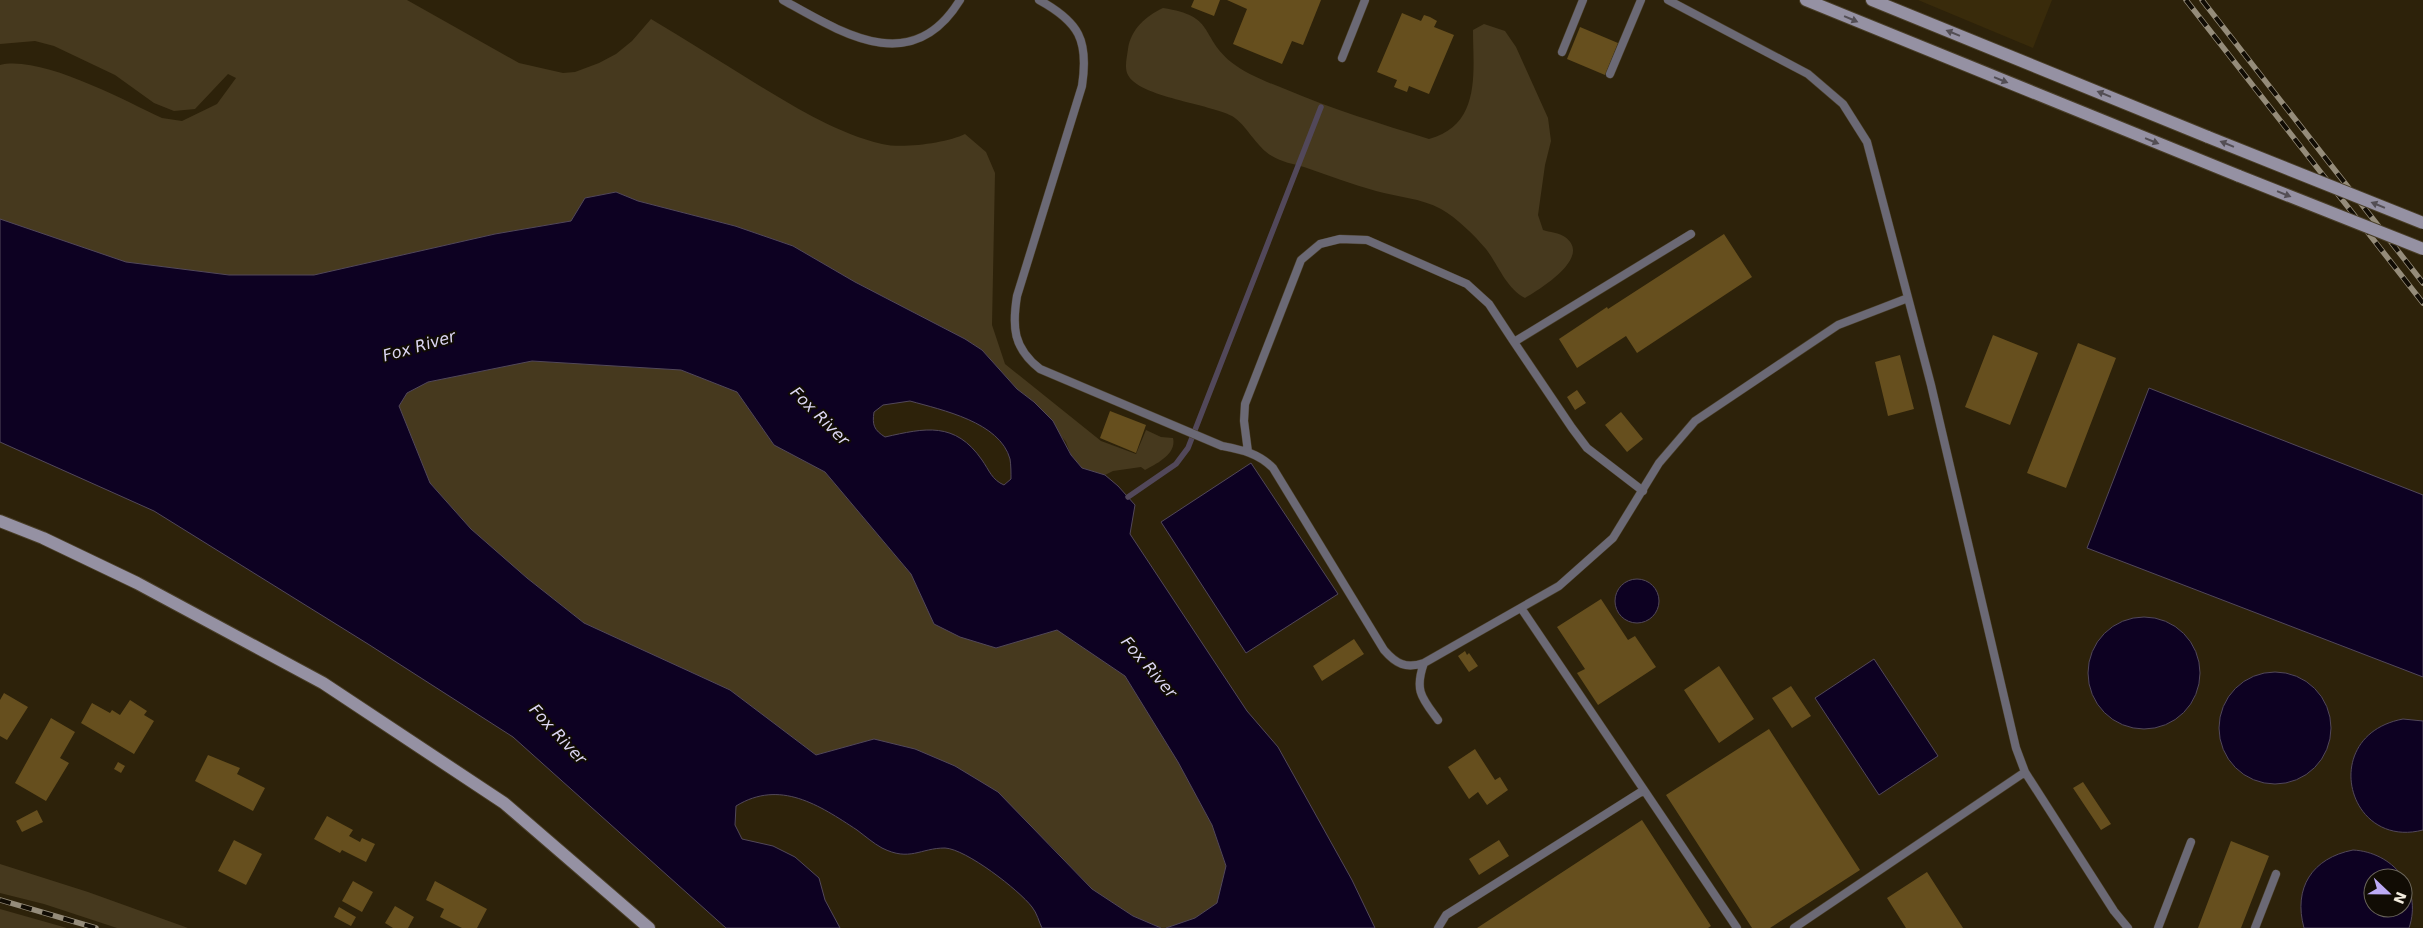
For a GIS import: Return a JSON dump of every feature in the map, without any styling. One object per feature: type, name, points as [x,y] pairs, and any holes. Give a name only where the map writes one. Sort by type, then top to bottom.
[{"type":"main road","points":[[1806,0],[2423,250]]},
{"type":"main road","points":[[1872,0],[2423,223]]},
{"type":"main road","points":[[0,521],[43,538],[136,584],[323,683],[504,803],[649,928]]},
{"type":"lane","points":[[783,0],[835,28],[872,42],[885,44],[909,41],[936,30],[945,22],[960,0]]},
{"type":"lane","points":[[1039,0],[1059,11],[1068,19],[1078,34],[1084,50],[1085,63],[1082,86],[1017,296],[1014,316],[1015,333],[1028,360],[1040,369],[1222,446],[1248,452],[1265,461],[1273,468],[1384,650],[1396,663],[1405,666],[1424,663],[1559,586],[1613,538],[1660,463],[1695,421],[1838,325],[1908,298]]},
{"type":"lane","points":[[1342,58],[1365,0]]},
{"type":"lane","points":[[1562,52],[1583,0]]},
{"type":"lane","points":[[1610,74],[1641,0]]},
{"type":"lane","points":[[1668,0],[1808,74],[1843,104],[1867,142],[1931,385],[2016,748],[2025,772],[2114,911],[2128,928]]},
{"type":"lane","points":[[1514,342],[1691,234]]},
{"type":"lane","points":[[1248,452],[1244,421],[1245,404],[1301,260],[1320,244],[1340,239],[1367,240],[1467,284],[1489,304],[1572,428],[1588,448],[1643,490]]},
{"type":"lane","points":[[1521,608],[1737,928]]},
{"type":"lane","points":[[1424,663],[1418,685],[1420,696],[1438,720]]},
{"type":"lane","points":[[1794,928],[2025,772]]},
{"type":"lane","points":[[1438,928],[1446,916],[1644,790]]},
{"type":"lane","points":[[2158,928],[2191,842]]},
{"type":"lane","points":[[2255,928],[2276,874]]},
{"type":"shaded area","points":[[0,0],[407,0],[519,63],[563,73],[575,72],[616,54],[632,41],[651,19],[785,101],[848,133],[882,144],[901,146],[947,140],[965,134],[986,152],[995,173],[992,325],[1005,364],[1101,441],[1136,454],[1146,430],[1161,437],[1173,438],[1172,449],[1165,458],[1145,470],[1141,467],[1113,471],[1105,475],[1082,468],[1071,455],[1066,442],[1034,402],[1017,389],[982,350],[965,339],[855,282],[793,246],[735,226],[638,201],[616,192],[585,198],[571,221],[495,234],[314,275],[229,275],[125,262],[5,221],[0,219],[0,65],[17,64],[59,73],[82,81],[162,118],[182,121],[217,104],[236,78],[228,74],[195,109],[174,111],[154,103],[115,75],[54,46],[35,41],[0,44]]},
{"type":"shaded area","points":[[1918,0],[2052,0],[2033,48]]},
{"type":"shaded area","points":[[1163,8],[1180,12],[1199,21],[1221,52],[1231,62],[1250,74],[1321,103],[1429,139],[1446,132],[1458,122],[1466,109],[1471,95],[1473,79],[1473,30],[1484,24],[1505,31],[1516,47],[1548,118],[1551,141],[1545,165],[1538,215],[1543,230],[1565,237],[1572,245],[1573,254],[1569,263],[1552,280],[1525,298],[1518,294],[1508,283],[1486,249],[1476,238],[1441,209],[1417,200],[1384,193],[1279,160],[1266,152],[1242,124],[1232,116],[1160,94],[1135,83],[1128,75],[1126,69],[1132,35],[1145,19]]},
{"type":"shaded area","points":[[532,361],[681,370],[737,392],[774,445],[825,472],[911,574],[934,624],[996,648],[1057,630],[1125,676],[1178,762],[1212,825],[1226,867],[1217,903],[1195,918],[1166,928],[1161,928],[1133,916],[1092,889],[1049,844],[874,739],[816,755],[730,690],[584,623],[527,578],[471,529],[430,483],[399,406],[407,393],[428,382]]},
{"type":"shaded area","points":[[0,864],[88,892],[188,928],[117,928],[44,904],[0,893]]},
{"type":"shaded area","points":[[0,909],[67,928],[0,928]]},
{"type":"water","name":"Fox River","points":[[616,192],[638,201],[735,226],[793,246],[855,282],[965,339],[982,350],[1017,389],[1034,402],[1053,421],[1071,455],[1082,468],[1105,475],[1135,505],[1130,534],[1247,711],[1278,747],[1352,880],[1375,928],[1166,928],[1195,918],[1217,903],[1226,866],[1212,825],[1178,762],[1125,676],[1057,630],[996,648],[960,637],[934,624],[911,574],[825,472],[774,445],[737,392],[681,370],[532,361],[428,382],[407,393],[399,406],[430,483],[471,529],[527,578],[584,623],[730,690],[816,755],[874,739],[915,749],[955,766],[998,792],[1092,889],[1133,916],[1161,928],[1042,928],[1034,909],[1016,891],[992,871],[966,855],[945,848],[908,854],[892,852],[882,848],[857,830],[814,804],[784,795],[768,795],[752,798],[736,806],[735,825],[742,839],[773,846],[795,857],[819,878],[825,900],[840,928],[726,928],[513,737],[154,511],[0,442],[0,219],[126,262],[229,275],[314,275],[495,234],[571,221],[585,198]],"holes":[[[910,401],[968,419],[995,436],[1004,446],[1010,459],[1011,479],[1004,485],[996,480],[972,447],[950,433],[926,430],[885,437],[878,432],[873,420],[874,412],[883,405]]]},
{"type":"water","points":[[2149,388],[2423,495],[2423,677],[2087,548]]},
{"type":"water","points":[[1251,463],[1338,594],[1246,653],[1161,522]]},
{"type":"water","points":[[1637,579],[1649,583],[1655,589],[1659,601],[1655,613],[1649,619],[1637,623],[1625,619],[1619,613],[1615,601],[1619,589],[1625,583]]},
{"type":"water","points":[[2144,617],[2166,621],[2184,633],[2196,651],[2200,673],[2196,695],[2184,713],[2166,725],[2144,729],[2122,725],[2104,713],[2092,695],[2088,673],[2092,651],[2104,633],[2122,621]]},
{"type":"water","points":[[1874,659],[1938,756],[1879,795],[1815,698]]},
{"type":"water","points":[[2275,672],[2297,676],[2315,688],[2327,706],[2331,728],[2327,750],[2315,768],[2297,780],[2275,784],[2253,780],[2235,768],[2223,750],[2219,728],[2223,706],[2235,688],[2253,676]]},
{"type":"water","points":[[2403,719],[2423,721],[2423,830],[2397,832],[2375,823],[2360,808],[2352,788],[2352,766],[2359,746],[2376,729]]},
{"type":"water","points":[[2353,850],[2367,852],[2380,857],[2392,865],[2395,868],[2363,868],[2363,918],[2411,918],[2409,928],[2304,928],[2301,900],[2304,888],[2309,877],[2326,860]]},
{"type":"building","points":[[1194,0],[1220,0],[1214,16],[1191,7]]},
{"type":"building","points":[[1227,0],[1321,0],[1303,45],[1292,41],[1282,64],[1233,44],[1247,9]]},
{"type":"building","points":[[1402,13],[1421,21],[1424,15],[1430,17],[1437,21],[1434,27],[1454,35],[1429,94],[1409,86],[1407,92],[1394,87],[1397,80],[1377,72]]},
{"type":"building","points":[[1580,27],[1618,43],[1605,75],[1567,59]]},
{"type":"building","points":[[1724,234],[1752,277],[1637,353],[1626,336],[1577,368],[1559,339]]},
{"type":"building","points":[[1993,335],[2038,353],[2010,425],[1965,407]]},
{"type":"building","points":[[2078,343],[2116,358],[2066,488],[2027,473]]},
{"type":"building","points":[[1900,355],[1914,409],[1888,416],[1875,362]]},
{"type":"building","points":[[1577,390],[1586,403],[1575,410],[1567,397]]},
{"type":"building","points":[[1110,411],[1146,425],[1136,453],[1100,438]]},
{"type":"building","points":[[1621,412],[1643,439],[1627,452],[1605,425]]},
{"type":"building","points":[[1601,599],[1628,640],[1635,636],[1656,667],[1598,705],[1577,673],[1585,669],[1557,627]]},
{"type":"building","points":[[1354,639],[1364,654],[1322,681],[1313,666]]},
{"type":"building","points":[[1465,651],[1467,655],[1469,653],[1478,666],[1469,672],[1458,656]]},
{"type":"building","points":[[1719,666],[1754,719],[1719,743],[1684,690]]},
{"type":"building","points":[[1791,686],[1811,716],[1792,728],[1772,698]]},
{"type":"building","points":[[4,693],[28,707],[7,740],[0,736],[0,700]]},
{"type":"building","points":[[130,700],[147,711],[144,715],[154,721],[134,754],[81,723],[92,703],[110,713],[112,710],[120,715]]},
{"type":"building","points":[[51,718],[75,732],[60,758],[69,763],[46,801],[15,783]]},
{"type":"building","points":[[1769,729],[1860,870],[1770,928],[1752,928],[1666,795]]},
{"type":"building","points":[[1475,749],[1495,780],[1500,777],[1508,790],[1487,805],[1478,792],[1469,799],[1448,767]]},
{"type":"building","points":[[208,755],[240,768],[237,774],[265,788],[253,811],[195,781]]},
{"type":"building","points":[[118,762],[125,766],[121,773],[114,769]]},
{"type":"building","points":[[2083,782],[2111,824],[2101,830],[2073,788]]},
{"type":"building","points":[[37,810],[43,822],[22,832],[16,821]]},
{"type":"building","points":[[327,816],[353,830],[349,836],[360,842],[362,838],[375,844],[366,862],[342,850],[340,853],[314,839]]},
{"type":"building","points":[[1642,820],[1711,926],[1708,928],[1477,928]]},
{"type":"building","points":[[234,840],[262,854],[246,885],[218,871]]},
{"type":"building","points":[[1499,840],[1509,856],[1479,875],[1469,859]]},
{"type":"building","points":[[2231,841],[2269,856],[2241,928],[2198,928]]},
{"type":"building","points":[[1927,872],[1963,928],[1906,928],[1887,898]]},
{"type":"building","points":[[353,881],[373,892],[362,912],[342,901]]},
{"type":"building","points":[[435,881],[487,909],[477,928],[462,928],[440,917],[444,909],[426,900]]},
{"type":"building","points":[[395,906],[414,917],[408,928],[393,928],[385,923]]},
{"type":"building","points":[[339,907],[356,917],[351,926],[334,917]]},
{"type":"waterway","points":[[1128,497],[1176,464],[1188,448],[1321,107]]},
{"type":"railway","points":[[2186,0],[2423,303]]},
{"type":"railway","points":[[2202,0],[2423,283]]},
{"type":"railway","points":[[0,900],[96,928]]}]
